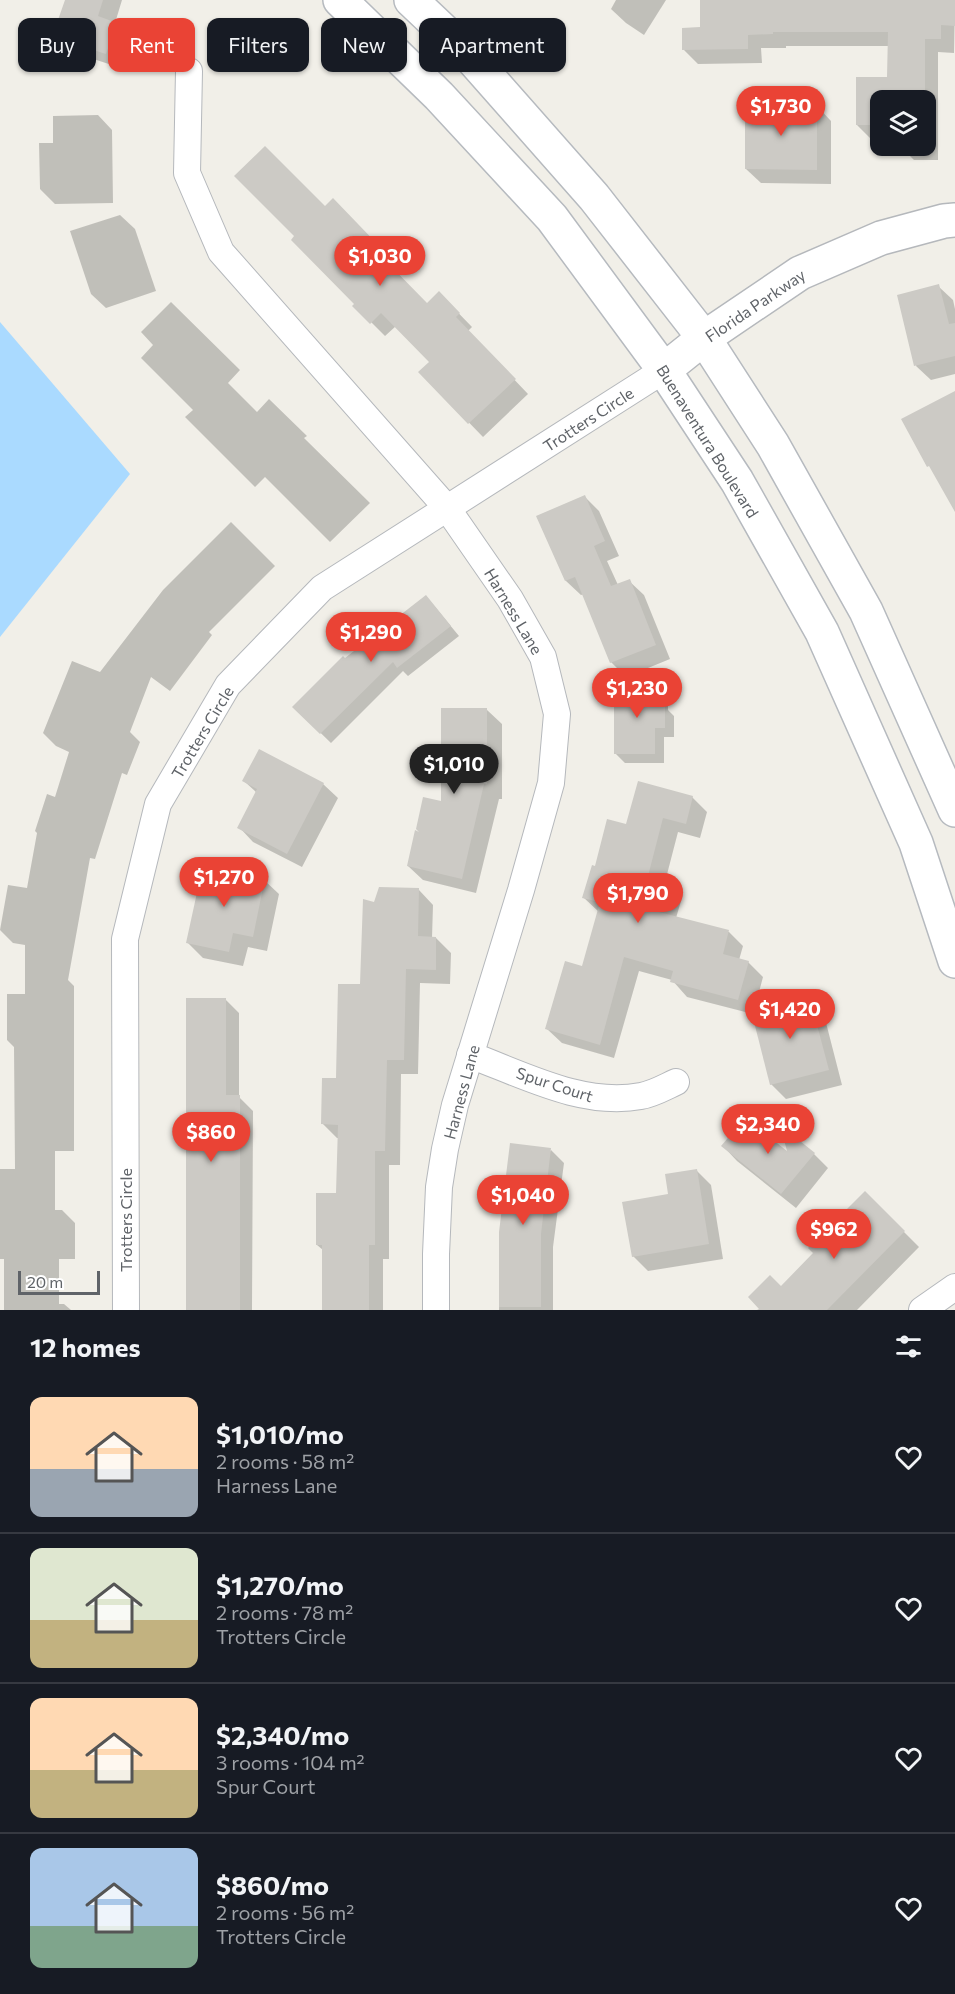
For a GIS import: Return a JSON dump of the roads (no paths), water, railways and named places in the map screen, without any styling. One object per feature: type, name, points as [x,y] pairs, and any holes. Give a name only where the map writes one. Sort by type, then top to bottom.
[{"type":"main road","name":"Buenaventura Boulevard","points":[[340,0],[439,96],[552,218],[664,370],[736,481],[822,632],[916,843],[955,961]]},
{"type":"main road","points":[[411,0],[467,53],[594,197],[704,338],[773,445],[866,610],[955,810]]},
{"type":"main road","name":"Florida Parkway","points":[[664,370],[704,338],[800,273],[881,238],[955,220]]},
{"type":"street","name":"Harness Lane","points":[[189,72],[187,173],[221,252],[447,508],[510,599],[543,657],[556,714],[551,783],[521,890],[454,1106],[439,1187],[436,1310]]},
{"type":"street","name":"Trotters Circle","points":[[126,1310],[125,939],[158,804],[228,685],[322,588],[664,370]]},
{"type":"street","name":"Spur Court","points":[[470,1055],[563,1090],[599,1099],[642,1096],[676,1082]]},
{"type":"street","points":[[921,1310],[955,1287]]},
{"type":"water","points":[[0,322],[130,474],[0,637]]}]
